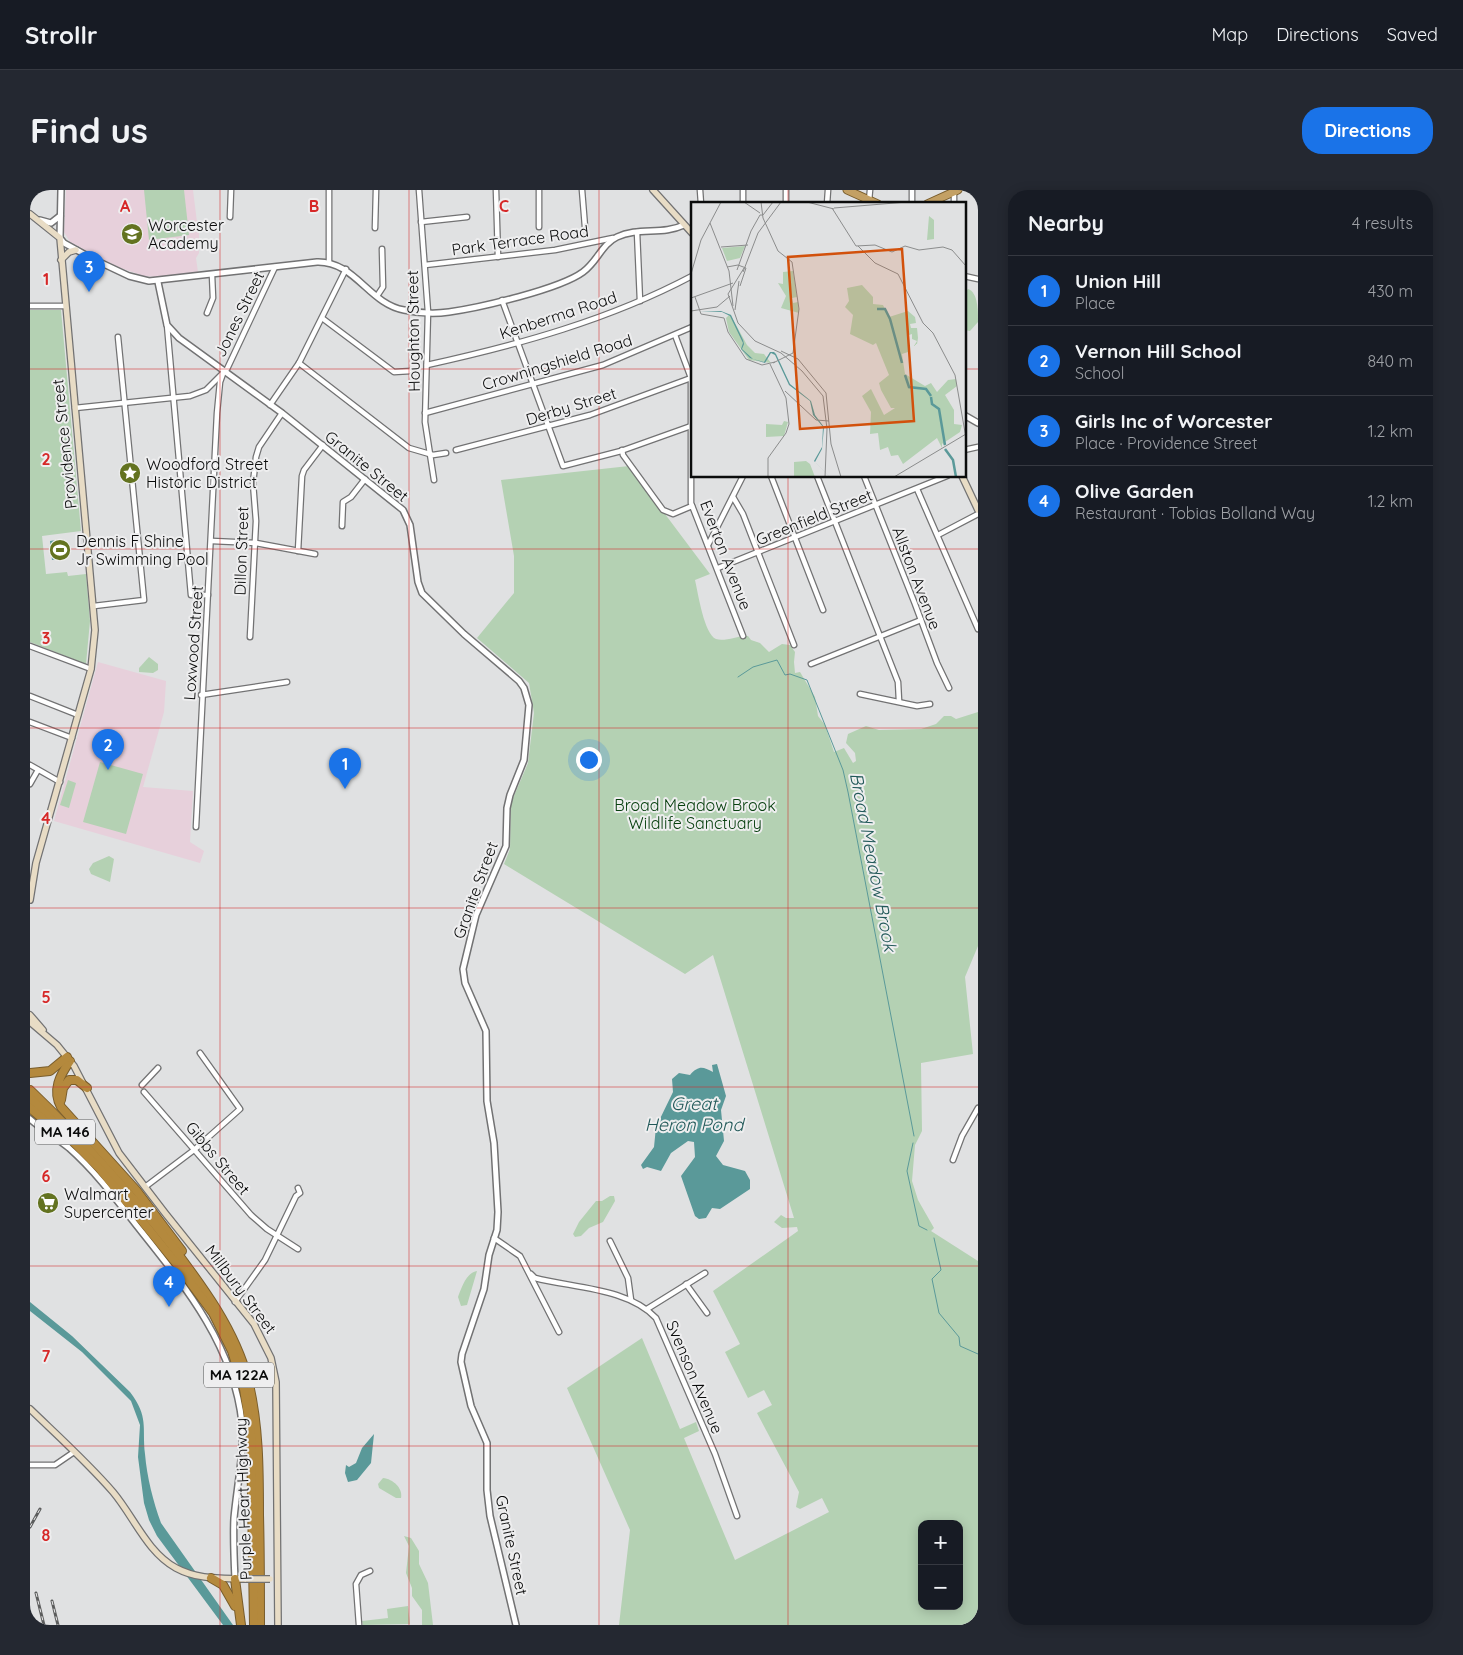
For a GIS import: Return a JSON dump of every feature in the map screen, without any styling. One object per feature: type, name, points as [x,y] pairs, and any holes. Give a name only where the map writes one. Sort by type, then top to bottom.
[{"type":"highway","points":[[847,190],[872,202]]},
{"type":"highway","points":[[931,202],[956,191]]},
{"type":"highway","points":[[30,1073],[50,1071],[69,1059]]},
{"type":"highway","points":[[60,1107],[57,1098],[57,1086],[69,1059]]},
{"type":"highway","points":[[60,1107],[62,1091],[69,1080],[77,1080],[87,1088]]},
{"type":"highway","name":"Purple Heart Highway","points":[[30,1090],[108,1168],[141,1207],[207,1294],[228,1328],[247,1378],[255,1416],[259,1475],[260,1625]]},
{"type":"highway","name":"Purple Heart Highway","points":[[30,1098],[100,1168],[176,1263],[213,1313],[232,1351],[249,1417],[252,1453],[254,1625]]},
{"type":"highway","name":"MA 122A","points":[[60,1107],[145,1201],[181,1251],[207,1294]]},
{"type":"highway","name":"MA 122A","points":[[30,1108],[100,1168]]},
{"type":"highway","points":[[211,1578],[226,1589],[238,1611]]},
{"type":"highway","points":[[235,1578],[241,1625]]},
{"type":"main road","points":[[653,190],[691,232]]},
{"type":"main road","points":[[30,214],[39,219],[60,238]]},
{"type":"main road","name":"Providence Street","points":[[30,900],[37,862],[91,669],[95,645],[94,606],[60,238]]},
{"type":"main road","points":[[61,260],[69,252],[76,250]]},
{"type":"main road","points":[[963,478],[978,510]]},
{"type":"main road","points":[[30,1015],[45,1034]]},
{"type":"main road","name":"Millbury Street","points":[[30,1022],[45,1034],[69,1059],[87,1088],[112,1141],[145,1187],[254,1324],[266,1346],[276,1382],[278,1625]]},
{"type":"main road","points":[[30,1409],[119,1499],[150,1546],[165,1560],[189,1574],[211,1578],[277,1578]]},
{"type":"street","name":"Providence Street","points":[[60,238],[61,190]]},
{"type":"street","points":[[230,217],[231,190]]},
{"type":"street","points":[[329,190],[330,262]]},
{"type":"street","points":[[375,228],[376,190]]},
{"type":"street","name":"Houghton Street","points":[[419,190],[428,312],[426,413],[434,480]]},
{"type":"street","points":[[496,190],[498,257]]},
{"type":"street","points":[[539,190],[539,227]]},
{"type":"street","points":[[582,190],[584,227]]},
{"type":"street","points":[[869,201],[870,190]]},
{"type":"street","points":[[39,219],[52,223],[60,216]]},
{"type":"street","points":[[421,222],[467,216]]},
{"type":"street","points":[[60,238],[76,250],[129,276],[158,282],[330,262],[346,269],[378,296],[400,310],[448,312],[553,286],[583,273],[599,252],[617,237],[637,232],[668,230],[684,225]]},
{"type":"street","points":[[637,232],[640,301]]},
{"type":"street","name":"Park Terrace Road","points":[[424,265],[580,246],[617,237]]},
{"type":"street","points":[[378,296],[383,287],[382,249]]},
{"type":"street","name":"Jones Street","points":[[224,372],[275,267]]},
{"type":"street","points":[[270,404],[299,363],[346,269]]},
{"type":"street","points":[[207,313],[214,298],[212,275]]},
{"type":"street","name":"Kenberma Road","points":[[427,365],[519,342],[600,317],[640,301],[691,276]]},
{"type":"street","points":[[158,282],[167,325],[191,595],[208,595]]},
{"type":"street","points":[[502,300],[563,466],[622,450],[691,426]]},
{"type":"street","points":[[30,306],[65,306]]},
{"type":"street","points":[[322,318],[394,372],[411,370]]},
{"type":"street","name":"Granite Street","points":[[167,325],[179,338],[282,413],[394,502],[408,520],[418,582],[425,597],[467,637],[519,681],[527,695],[529,719],[526,750],[508,803],[506,846],[474,921],[463,969],[465,983],[484,1021],[488,1040],[487,1102],[494,1143],[498,1212],[484,1289],[461,1358],[471,1406],[489,1451],[487,1490],[490,1516],[516,1625]]},
{"type":"street","name":"Crowningshield Road","points":[[426,413],[603,365],[691,327]]},
{"type":"street","name":"Everton Avenue","points":[[675,335],[691,378],[690,485],[692,506],[718,568],[743,636]]},
{"type":"street","points":[[94,606],[144,600],[118,336]]},
{"type":"street","points":[[299,363],[402,443],[414,450],[446,453]]},
{"type":"street","points":[[75,408],[172,398],[202,392],[224,372]]},
{"type":"street","name":"Loxwood Street","points":[[196,827],[201,749],[201,696],[212,541],[217,413],[220,382],[224,372]]},
{"type":"street","name":"Derby Street","points":[[456,450],[549,427],[614,407],[691,378]]},
{"type":"street","name":"Dillon Street","points":[[250,637],[256,543],[253,480],[257,450],[282,413]]},
{"type":"street","points":[[966,416],[978,423]]},
{"type":"street","points":[[298,551],[302,476],[304,470],[322,445]]},
{"type":"street","points":[[622,450],[623,455],[663,510],[673,514],[692,506]]},
{"type":"street","points":[[708,545],[742,478]]},
{"type":"street","points":[[772,478],[823,610]]},
{"type":"street","points":[[818,478],[898,682],[899,701]]},
{"type":"street","name":"Allston Avenue","points":[[865,478],[936,663],[949,688]]},
{"type":"street","name":"Greenfield Street","points":[[718,568],[942,478]]},
{"type":"street","points":[[342,526],[344,502],[351,497],[365,479]]},
{"type":"street","points":[[917,489],[978,629]]},
{"type":"street","points":[[733,497],[758,553],[794,645]]},
{"type":"street","points":[[938,535],[978,514]]},
{"type":"street","points":[[212,541],[256,543],[314,554]]},
{"type":"street","points":[[811,664],[921,620]]},
{"type":"street","points":[[30,646],[91,669]]},
{"type":"street","points":[[201,696],[245,687],[287,682]]},
{"type":"street","points":[[860,694],[917,706],[930,704]]},
{"type":"street","points":[[30,696],[78,715]]},
{"type":"street","points":[[30,722],[72,738]]},
{"type":"street","points":[[30,765],[60,782]]},
{"type":"street","points":[[30,784],[38,770]]},
{"type":"street","points":[[145,1187],[194,1150],[240,1107],[200,1053]]},
{"type":"street","points":[[142,1085],[158,1068]]},
{"type":"street","name":"Gibbs Street","points":[[144,1092],[251,1215],[277,1236],[298,1248]]},
{"type":"street","points":[[952,1160],[962,1136],[978,1108]]},
{"type":"street","points":[[30,1119],[84,1162],[172,1270],[193,1298],[215,1335],[226,1360],[238,1398],[242,1438],[233,1534],[235,1578]]},
{"type":"street","points":[[236,1302],[265,1260],[296,1196],[300,1193],[298,1188]]},
{"type":"street","points":[[494,1238],[516,1251],[531,1274],[559,1332]]},
{"type":"street","points":[[610,1241],[628,1278],[631,1300]]},
{"type":"street","points":[[647,1309],[705,1272]]},
{"type":"street","name":"Svenson Avenue","points":[[531,1274],[535,1278],[631,1300],[647,1309],[656,1318],[715,1454],[737,1516]]},
{"type":"street","points":[[686,1284],[707,1313]]},
{"type":"street","points":[[30,1465],[57,1465],[74,1452]]},
{"type":"street","points":[[360,1625],[356,1584],[361,1575],[370,1571]]},
{"type":"shaded area","name":"Worcester Academy","points":[[66,190],[193,190],[197,222],[199,222],[199,253],[196,258],[198,272],[158,277],[144,276],[118,267],[70,242],[64,232]]},
{"type":"shaded area","points":[[98,662],[166,681],[164,712],[143,787],[193,791],[190,842],[204,851],[200,863],[54,821]]},
{"type":"green space","points":[[144,190],[184,190],[189,235],[149,240]]},
{"type":"green space","points":[[968,289],[974,294],[977,302],[978,322],[970,331],[966,330],[966,291]]},
{"type":"green space","points":[[30,310],[61,310],[81,531],[42,536],[46,574],[67,572],[68,576],[86,574],[90,621],[86,664],[30,642]]},
{"type":"green space","name":"Broad Meadow Brook Wildlife Sanctuary","points":[[629,466],[710,574],[695,580],[705,622],[712,636],[720,640],[748,636],[751,640],[760,643],[769,652],[782,644],[790,645],[795,652],[795,673],[800,672],[815,697],[818,716],[825,725],[834,752],[844,748],[853,763],[856,761],[855,753],[846,743],[848,734],[866,726],[879,730],[921,729],[936,724],[944,716],[951,716],[956,719],[978,712],[978,946],[965,977],[973,1054],[921,1063],[922,1131],[915,1145],[912,1181],[918,1200],[934,1228],[931,1231],[978,1261],[978,1625],[619,1625],[630,1530],[567,1388],[642,1338],[680,1429],[696,1422],[699,1431],[684,1438],[735,1560],[829,1512],[822,1498],[800,1509],[796,1507],[799,1492],[757,1413],[772,1405],[764,1390],[748,1398],[725,1352],[740,1344],[713,1291],[798,1231],[797,1227],[782,1228],[774,1222],[781,1215],[786,1218],[794,1218],[713,955],[685,974],[504,864],[510,849],[511,803],[528,763],[534,713],[529,683],[477,638],[514,593],[514,556],[501,480]]},
{"type":"green space","points":[[149,657],[158,664],[158,670],[153,673],[139,672],[139,668]]},
{"type":"green space","points":[[100,762],[143,774],[126,834],[83,822]]},
{"type":"green space","points":[[68,780],[76,783],[69,808],[60,805]]},
{"type":"green space","points":[[109,856],[114,859],[110,882],[91,874],[89,869],[93,863]]},
{"type":"green space","points":[[610,1196],[614,1196],[615,1201],[603,1222],[589,1228],[581,1236],[575,1237],[573,1234],[579,1222],[596,1201],[602,1201]]},
{"type":"green space","points":[[477,1271],[467,1305],[461,1306],[458,1297],[463,1285],[470,1274]]},
{"type":"green space","points":[[383,1478],[390,1480],[399,1488],[401,1498],[396,1498],[379,1488],[378,1484]]},
{"type":"green space","points":[[404,1536],[411,1538],[419,1551],[419,1564],[428,1583],[433,1625],[422,1625],[422,1610],[412,1596],[412,1588],[406,1573],[409,1546]]},
{"type":"green space","points":[[408,1606],[410,1624],[363,1625],[362,1621],[388,1618],[387,1609]]},
{"type":"water","name":"Dennis F Shine Jr Swimming Pool","points":[[56,540],[57,546],[68,543],[67,558],[52,560],[50,541]]},
{"type":"water","name":"Great Heron Pond","points":[[717,1064],[726,1096],[721,1110],[724,1141],[716,1156],[723,1165],[745,1171],[750,1180],[750,1189],[720,1209],[712,1208],[706,1218],[699,1219],[695,1216],[681,1176],[695,1157],[694,1142],[688,1141],[671,1153],[661,1171],[647,1167],[643,1169],[641,1165],[654,1147],[656,1127],[673,1092],[672,1079],[679,1073],[690,1075],[701,1068],[713,1072],[712,1065]]},
{"type":"water","points":[[30,1302],[72,1336],[130,1392],[136,1401],[144,1422],[145,1454],[149,1480],[161,1523],[233,1625],[223,1625],[157,1536],[149,1520],[144,1503],[138,1457],[140,1425],[131,1401],[82,1352],[30,1311]]},
{"type":"water","points":[[374,1434],[371,1463],[357,1480],[348,1482],[345,1473],[346,1465],[349,1467],[356,1463],[362,1448]]},
{"type":"waterway","name":"Broad Meadow Brook","points":[[738,677],[753,667],[777,660],[785,675],[790,674],[807,680],[843,770],[914,1136]]},
{"type":"waterway","name":"Broad Meadow Brook","points":[[913,1143],[907,1171],[919,1226],[927,1230]]},
{"type":"waterway","name":"Broad Meadow Brook","points":[[934,1238],[941,1270],[932,1279],[939,1313],[959,1337],[960,1346],[978,1354]]},
{"type":"railway","points":[[30,1527],[40,1509]]},
{"type":"railway","points":[[36,1593],[44,1625]]},
{"type":"railway","points":[[52,1601],[58,1625]]},
{"type":"railway","points":[[30,1615],[32,1625]]},
{"type":"place","name":"Worcester Academy","points":[[132,234]]},
{"type":"place","name":"Girls Inc of Worcester","points":[[89,292]]},
{"type":"place","name":"Woodford Street Historic District","points":[[130,473]]},
{"type":"place","name":"Dennis F Shine Jr Swimming Pool","points":[[60,550]]},
{"type":"place","name":"Vernon Hill School","points":[[108,770]]},
{"type":"place","name":"Union Hill","points":[[345,789]]},
{"type":"place","name":"Walmart Supercenter","points":[[48,1203]]},
{"type":"place","name":"Olive Garden","points":[[169,1307]]}]
